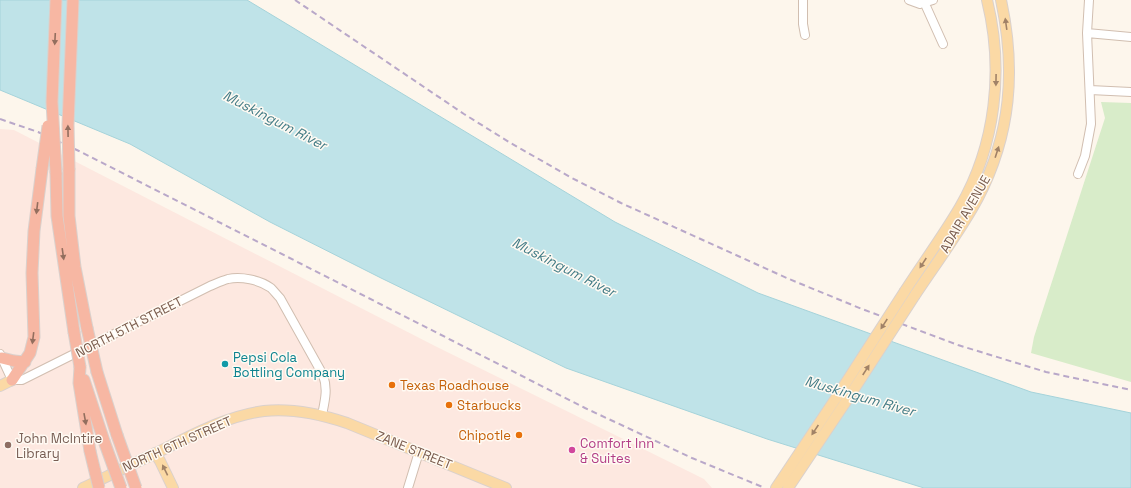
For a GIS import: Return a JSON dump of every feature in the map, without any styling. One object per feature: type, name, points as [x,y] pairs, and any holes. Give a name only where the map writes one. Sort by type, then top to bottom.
[{"type":"highway","points":[[56,0],[52,102],[57,216],[80,366],[121,488]]},
{"type":"highway","points":[[73,0],[68,125],[69,216],[76,267],[97,372],[116,435],[136,488]]},
{"type":"highway","points":[[12,380],[30,353],[34,337],[32,273],[34,231],[52,102]]},
{"type":"highway","points":[[1,356],[14,362],[25,362]]},
{"type":"highway","points":[[80,366],[79,383],[90,451],[99,488]]},
{"type":"main road","name":"ADAIR AVENUE","points":[[841,401],[905,291],[960,207],[980,163],[988,137],[993,106],[996,71],[993,30],[987,0]]},
{"type":"main road","name":"ADAIR AVENUE","points":[[841,401],[915,295],[977,198],[992,166],[1002,136],[1008,100],[1010,73],[1009,44],[1001,0]]},
{"type":"main road","name":"NORTH 5TH STREET","points":[[0,386],[12,380]]},
{"type":"main road","points":[[776,488],[841,401]]},
{"type":"main road","points":[[788,488],[841,401]]},
{"type":"main road","name":"NORTH 6TH STREET","points":[[83,488],[226,420],[257,413],[285,411],[322,415]]},
{"type":"main road","name":"ZANE STREET","points":[[322,415],[347,423],[506,488]]},
{"type":"main road","points":[[154,453],[160,461],[173,488]]},
{"type":"street","points":[[803,0],[803,24],[805,35]]},
{"type":"street","points":[[909,0],[920,4],[929,2],[943,44]]},
{"type":"street","points":[[1078,174],[1085,156],[1091,124],[1087,33],[1089,0]]},
{"type":"street","points":[[1087,33],[1131,37]]},
{"type":"street","points":[[1090,90],[1131,92]]},
{"type":"street","name":"NORTH 5TH STREET","points":[[12,380],[22,380],[210,286],[228,279],[239,278],[260,282],[271,288],[280,298],[323,375],[326,384],[326,393],[322,415]]},
{"type":"street","points":[[1,356],[12,380]]},
{"type":"street","points":[[408,488],[419,452]]},
{"type":"shaded area","points":[[0,129],[14,130],[435,346],[704,479],[712,488],[0,488]]},
{"type":"green space","points":[[1101,102],[1131,103],[1131,382],[1031,353],[1034,337],[1105,118]]},
{"type":"water","name":"Muskingum River","points":[[0,0],[247,0],[615,222],[758,293],[1031,392],[1131,413],[1131,488],[924,488],[767,439],[566,368],[270,222],[130,144],[0,90]]},
{"type":"railway","points":[[295,0],[464,114],[570,177],[621,203],[789,279],[862,309],[958,345],[1046,372],[1131,390]]},
{"type":"railway","points":[[0,119],[38,132],[79,151],[585,408],[692,458],[765,488]]},
{"type":"place","name":"Pepsi Cola Bottling Company","points":[[225,364]]},
{"type":"place","name":"Texas Roadhouse","points":[[392,385]]},
{"type":"place","name":"Starbucks","points":[[449,405]]},
{"type":"place","name":"Chipotle","points":[[519,435]]},
{"type":"place","name":"John McIntire Library","points":[[8,445]]},
{"type":"place","name":"Comfort Inn & Suites","points":[[572,450]]}]
